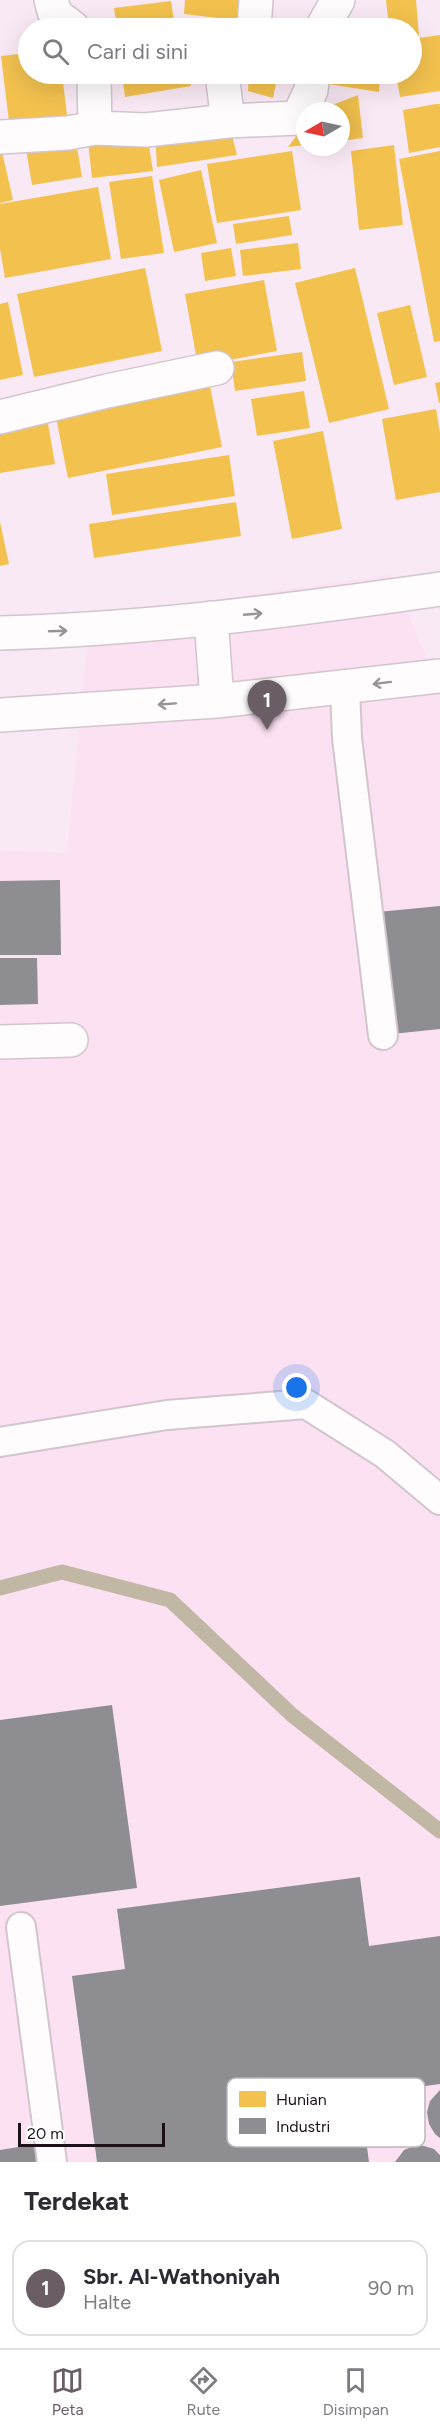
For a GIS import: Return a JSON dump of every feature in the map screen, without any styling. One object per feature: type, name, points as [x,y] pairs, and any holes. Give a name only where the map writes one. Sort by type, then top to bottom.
[{"type":"main road","points":[[51,0],[55,14],[60,18]]},
{"type":"main road","points":[[255,18],[256,0]]},
{"type":"main road","points":[[328,18],[338,0]]},
{"type":"main road","points":[[94,84],[95,128]]},
{"type":"main road","points":[[223,84],[228,121]]},
{"type":"main road","points":[[0,137],[68,133],[95,128],[146,130],[228,121],[298,118],[312,84]]},
{"type":"main road","points":[[0,417],[107,391],[218,368]]},
{"type":"main road","points":[[0,633],[89,630],[273,612],[440,589]]},
{"type":"main road","points":[[211,618],[217,701]]},
{"type":"main road","points":[[0,715],[217,701],[440,676]]},
{"type":"main road","points":[[0,1042],[71,1040]]},
{"type":"lane","points":[[345,688],[347,738],[383,1035]]},
{"type":"lane","points":[[0,1442],[167,1415],[306,1404],[386,1454],[440,1500]]},
{"type":"lane","points":[[21,1928],[52,2162]]},
{"type":"shaded area","points":[[391,575],[440,688],[440,2162],[0,2162],[0,851],[67,853],[90,618]]},
{"type":"building: Hunian","points":[[185,0],[254,0],[253,17],[219,18],[184,14]]},
{"type":"building: Hunian","points":[[386,0],[416,0],[418,18],[388,18]]},
{"type":"building: Hunian","points":[[171,1],[174,18],[116,18],[114,8]]},
{"type":"building: Hunian","points":[[440,35],[440,91],[400,97],[398,84],[422,84],[422,38]]},
{"type":"building: Hunian","points":[[18,54],[18,84],[63,84],[68,123],[10,130],[1,56]]},
{"type":"building: Hunian","points":[[123,84],[191,84],[191,86],[125,97]]},
{"type":"building: Hunian","points":[[248,84],[276,84],[273,98],[248,91]]},
{"type":"building: Hunian","points":[[328,84],[379,84],[379,92]]},
{"type":"building: Hunian","points":[[358,95],[363,138],[350,140],[350,102],[340,102]]},
{"type":"building: Hunian","points":[[440,104],[440,147],[409,153],[403,110]]},
{"type":"building: Hunian","points":[[230,127],[237,155],[157,167],[155,132]]},
{"type":"building: Hunian","points":[[147,134],[153,171],[92,178],[88,141]]},
{"type":"building: Hunian","points":[[296,136],[296,146],[288,147]]},
{"type":"building: Hunian","points":[[76,141],[82,177],[32,185],[26,149]]},
{"type":"building: Hunian","points":[[0,143],[13,200],[0,203]]},
{"type":"building: Hunian","points":[[394,145],[403,225],[359,230],[351,151]]},
{"type":"building: Hunian","points":[[292,151],[301,210],[217,223],[207,164]]},
{"type":"building: Hunian","points":[[440,151],[440,341],[434,342],[399,159]]},
{"type":"building: Hunian","points":[[201,170],[217,243],[174,252],[159,180]]},
{"type":"building: Hunian","points":[[152,176],[164,253],[121,259],[109,182]]},
{"type":"building: Hunian","points":[[98,187],[111,259],[5,278],[0,249],[0,204]]},
{"type":"building: Hunian","points":[[289,216],[292,235],[236,244],[233,224]]},
{"type":"building: Hunian","points":[[298,243],[301,269],[243,276],[240,250]]},
{"type":"building: Hunian","points":[[231,248],[236,276],[205,281],[201,253]]},
{"type":"building: Hunian","points":[[145,268],[162,351],[34,377],[17,294]]},
{"type":"building: Hunian","points":[[355,268],[389,409],[329,423],[295,283]]},
{"type":"building: Hunian","points":[[264,280],[277,351],[198,366],[185,294]]},
{"type":"building: Hunian","points":[[8,302],[23,375],[0,380],[0,304]]},
{"type":"building: Hunian","points":[[410,305],[427,377],[394,385],[377,313]]},
{"type":"building: Hunian","points":[[302,352],[306,381],[235,391],[231,362]]},
{"type":"building: Hunian","points":[[208,376],[222,447],[68,478],[54,407]]},
{"type":"building: Hunian","points":[[440,382],[440,403],[439,403],[435,383]]},
{"type":"building: Hunian","points":[[304,391],[310,428],[257,436],[251,399]]},
{"type":"building: Hunian","points":[[436,409],[440,433],[440,492],[396,500],[382,419]]},
{"type":"building: Hunian","points":[[47,418],[55,464],[0,473],[0,426]]},
{"type":"building: Hunian","points":[[323,431],[342,529],[292,539],[273,441]]},
{"type":"building: Hunian","points":[[229,455],[235,496],[112,515],[106,474]]},
{"type":"building: Hunian","points":[[236,502],[241,536],[94,558],[89,524]]},
{"type":"building: Hunian","points":[[0,522],[9,564],[0,566]]},
{"type":"building: Industri","points":[[60,880],[61,955],[0,955],[0,881]]},
{"type":"building: Industri","points":[[440,906],[440,1029],[392,1034],[378,912]]},
{"type":"building: Industri","points":[[0,958],[37,958],[38,1004],[0,1005]]},
{"type":"building: Industri","points":[[112,1705],[137,1888],[0,1906],[0,1720]]},
{"type":"building: Industri","points":[[360,1877],[369,1946],[440,1936],[440,2084],[425,2086],[425,2078],[227,2078],[227,2147],[367,2147],[369,2162],[97,2162],[72,1976],[125,1969],[117,1909]]},
{"type":"building: Industri","points":[[440,2090],[440,2138],[429,2124],[427,2112],[430,2101]]},
{"type":"building: Industri","points":[[37,2144],[40,2162],[0,2162],[0,2150]]},
{"type":"building: Industri","points":[[425,2146],[434,2149],[440,2155],[440,2162],[395,2162],[404,2150]]},
{"type":"waterway","points":[[0,1588],[62,1572],[170,1600],[292,1715],[440,1831]]},
{"type":"place","name":"Sbr. Al-Wathoniyah","points":[[267,730]]}]
